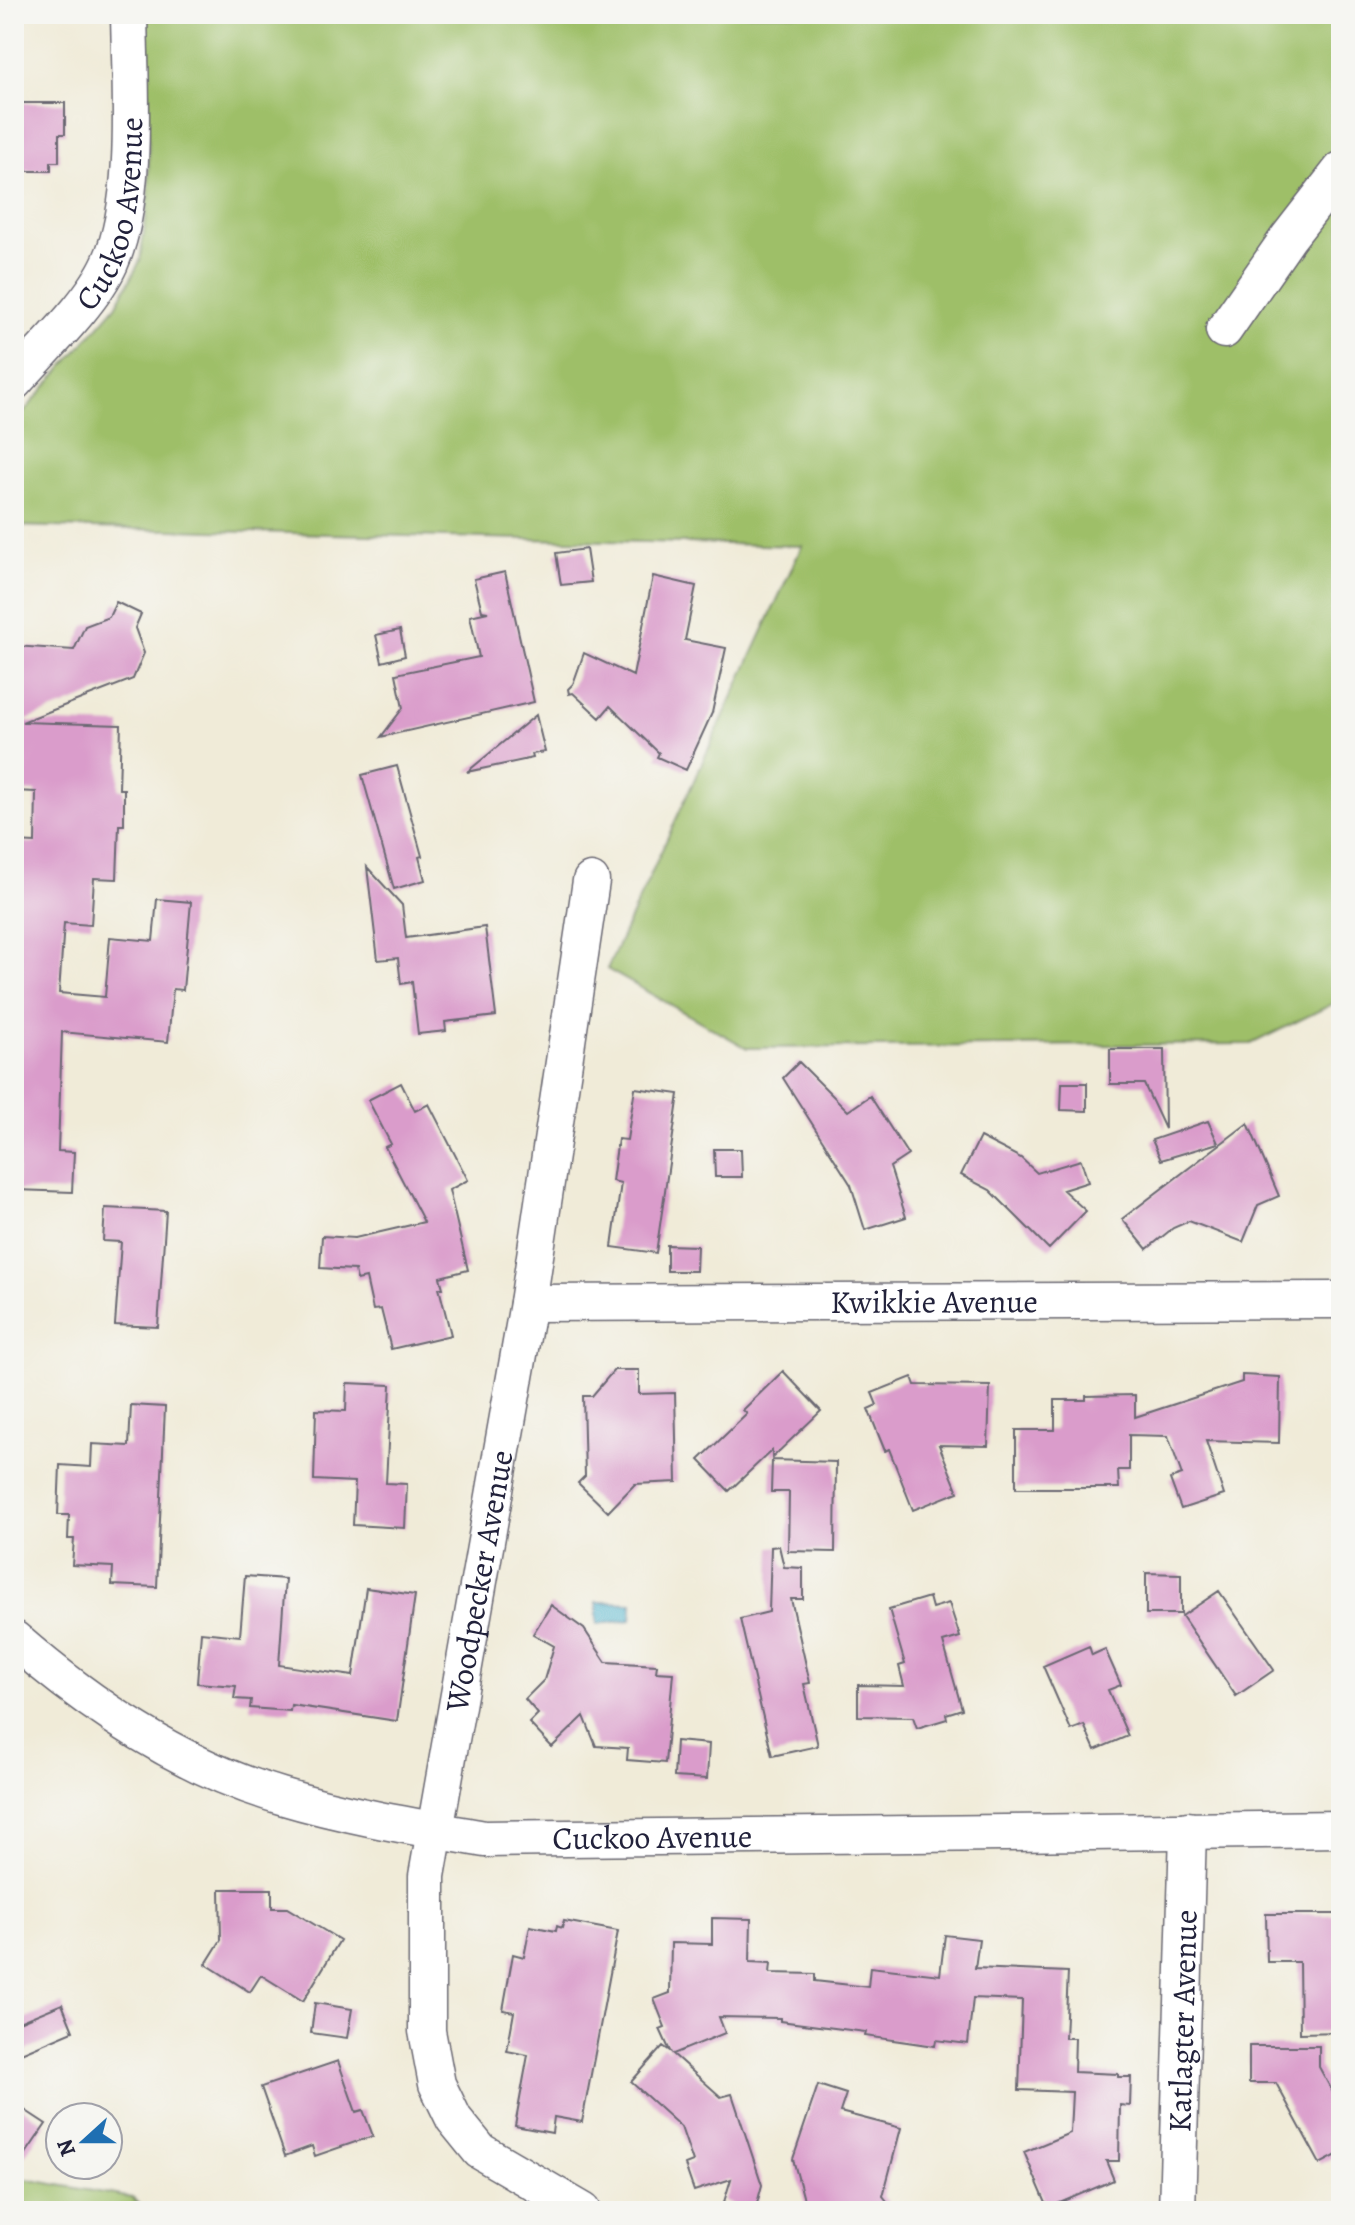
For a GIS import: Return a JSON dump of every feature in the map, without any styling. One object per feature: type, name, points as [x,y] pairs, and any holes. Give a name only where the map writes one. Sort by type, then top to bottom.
[{"type":"street","name":"Cuckoo Avenue","points":[[14,382],[98,285],[110,263],[121,230],[128,182],[129,14]]},
{"type":"street","points":[[1224,330],[1288,238],[1341,170]]},
{"type":"street","name":"Woodpecker Avenue","points":[[583,2211],[480,2151],[454,2119],[437,2084],[427,2031],[427,1876],[528,1303],[591,881]]},
{"type":"street","name":"Kwikkie Avenue","points":[[528,1303],[1341,1300]]},
{"type":"street","name":"Cuckoo Avenue","points":[[14,1639],[99,1707],[152,1740],[211,1770],[292,1799],[360,1818],[485,1839],[1341,1829]]},
{"type":"street","name":"Katlagter Avenue","points":[[1177,2211],[1188,1830]]},
{"type":"green space","points":[[147,14],[1341,14],[1341,1000],[1251,1044],[747,1048],[607,969],[802,546],[14,526],[14,423],[116,306],[140,261],[149,196]]},
{"type":"green space","points":[[14,2177],[132,2198],[146,2211],[14,2211]]},
{"type":"water","points":[[597,1602],[632,1603],[631,1620],[597,1624]]},
{"type":"building","points":[[14,103],[65,103],[65,134],[59,134],[59,162],[51,162],[51,171],[14,171]]},
{"type":"building","points":[[586,549],[591,582],[561,585],[556,553]]},
{"type":"building","points":[[505,572],[534,702],[381,737],[403,708],[396,674],[479,657],[470,616],[488,612],[482,611],[474,579]]},
{"type":"building","points":[[653,576],[696,586],[685,640],[726,648],[712,713],[686,770],[657,757],[659,753],[610,706],[600,718],[573,693],[569,694],[568,689],[573,684],[584,653],[633,676]]},
{"type":"building","points":[[116,602],[141,614],[135,628],[144,653],[133,679],[22,722],[121,725],[119,789],[124,789],[124,825],[119,825],[117,879],[94,878],[91,925],[64,923],[59,993],[105,997],[110,937],[153,941],[157,899],[191,902],[183,990],[173,989],[168,1042],[62,1032],[58,1151],[74,1152],[72,1192],[17,1190],[19,1142],[14,1141],[14,1052],[18,994],[14,994],[16,842],[35,843],[36,792],[14,791],[14,646],[74,650],[85,626],[109,617]]},
{"type":"building","points":[[400,630],[405,656],[382,662],[376,635]]},
{"type":"building","points":[[536,715],[545,752],[532,754],[533,758],[467,772]]},
{"type":"building","points":[[397,766],[422,856],[419,857],[425,880],[394,889],[362,775]]},
{"type":"building","points":[[367,867],[402,905],[406,938],[485,927],[496,1016],[445,1022],[446,1031],[418,1034],[412,982],[401,984],[398,958],[378,960]]},
{"type":"building","points":[[1110,1049],[1164,1049],[1165,1129],[1144,1084],[1110,1084]]},
{"type":"building","points":[[799,1062],[848,1111],[870,1096],[908,1155],[890,1167],[906,1217],[865,1230],[851,1185],[783,1078]]},
{"type":"building","points":[[401,1083],[415,1111],[429,1104],[468,1180],[449,1190],[468,1270],[440,1277],[443,1288],[439,1288],[451,1335],[391,1349],[381,1309],[373,1310],[366,1278],[357,1280],[355,1270],[320,1268],[322,1236],[355,1238],[424,1222],[385,1147],[391,1144],[368,1100]]},
{"type":"building","points":[[1062,1083],[1087,1083],[1087,1111],[1061,1110]]},
{"type":"building","points":[[635,1088],[679,1094],[656,1253],[612,1247],[621,1183],[612,1181],[618,1139],[627,1140]]},
{"type":"building","points":[[1208,1121],[1218,1143],[1161,1160],[1152,1140]]},
{"type":"building","points":[[1248,1123],[1279,1196],[1258,1205],[1243,1242],[1189,1221],[1173,1228],[1147,1249],[1122,1219]]},
{"type":"building","points":[[980,1137],[1021,1158],[1037,1173],[1081,1160],[1088,1182],[1063,1190],[1086,1211],[1049,1249],[990,1190],[961,1175]]},
{"type":"building","points":[[714,1149],[741,1149],[742,1177],[715,1177]]},
{"type":"building","points":[[105,1208],[166,1211],[158,1327],[115,1325],[121,1242],[103,1241]]},
{"type":"building","points":[[667,1245],[697,1246],[696,1271],[667,1271]]},
{"type":"building","points":[[614,1370],[639,1370],[639,1394],[675,1393],[677,1482],[635,1484],[608,1512],[578,1483],[585,1476],[583,1396],[592,1396]]},
{"type":"building","points":[[783,1371],[821,1411],[772,1458],[772,1450],[729,1491],[699,1460],[747,1414],[743,1410]]},
{"type":"building","points":[[1242,1375],[1280,1377],[1279,1443],[1206,1441],[1224,1495],[1181,1509],[1170,1479],[1182,1475],[1168,1436],[1129,1435],[1129,1470],[1118,1470],[1119,1488],[1016,1488],[1016,1430],[1055,1430],[1055,1400],[1135,1395],[1135,1417],[1242,1382]]},
{"type":"building","points":[[912,1377],[915,1385],[990,1386],[988,1446],[939,1445],[958,1492],[913,1510],[889,1449],[885,1451],[868,1409],[877,1405],[872,1393]]},
{"type":"building","points":[[347,1383],[391,1385],[386,1483],[407,1484],[405,1528],[353,1525],[355,1482],[314,1480],[316,1410],[346,1411]]},
{"type":"building","points":[[131,1405],[165,1407],[157,1587],[112,1585],[113,1567],[72,1565],[74,1539],[68,1539],[69,1515],[58,1515],[60,1465],[91,1467],[92,1444],[129,1446]]},
{"type":"building","points":[[772,1460],[836,1462],[835,1552],[788,1551],[789,1492],[771,1492]]},
{"type":"building","points":[[779,1546],[784,1567],[803,1568],[803,1599],[791,1599],[810,1683],[804,1684],[818,1746],[772,1756],[740,1619],[769,1612],[771,1547]]},
{"type":"building","points":[[1146,1573],[1181,1574],[1181,1614],[1146,1614]]},
{"type":"building","points":[[245,1576],[285,1579],[279,1665],[353,1676],[366,1588],[415,1595],[397,1721],[291,1705],[290,1711],[250,1708],[251,1700],[234,1699],[236,1686],[197,1683],[201,1632],[240,1636]]},
{"type":"building","points":[[1219,1591],[1274,1670],[1236,1696],[1182,1616]]},
{"type":"building","points":[[929,1597],[932,1608],[949,1603],[960,1637],[943,1642],[962,1709],[946,1714],[947,1719],[917,1728],[913,1717],[858,1716],[858,1685],[904,1686],[899,1666],[905,1664],[889,1609]]},
{"type":"building","points":[[551,1605],[584,1629],[606,1662],[657,1665],[656,1672],[673,1673],[665,1763],[627,1760],[628,1748],[596,1746],[584,1716],[552,1747],[529,1723],[538,1714],[525,1699],[544,1680],[554,1646],[533,1634]]},
{"type":"building","points":[[1089,1646],[1092,1655],[1105,1649],[1121,1685],[1108,1690],[1128,1736],[1095,1750],[1084,1725],[1071,1730],[1043,1666]]},
{"type":"building","points":[[676,1741],[709,1744],[707,1779],[674,1777]]},
{"type":"building","points":[[220,1889],[272,1889],[272,1908],[287,1908],[340,1940],[303,2001],[261,1975],[250,1992],[206,1964],[221,1940]]},
{"type":"building","points":[[1266,1914],[1341,1914],[1341,2032],[1300,2033],[1299,1962],[1267,1962]]},
{"type":"building","points":[[712,1918],[751,1919],[750,1962],[771,1963],[770,1973],[815,1974],[815,1981],[868,1987],[870,1967],[940,1975],[945,1935],[979,1939],[975,1968],[1068,1972],[1065,2038],[1075,2038],[1074,2072],[1131,2077],[1130,2106],[1120,2105],[1119,2161],[1106,2161],[1114,2180],[1048,2208],[1024,2152],[1070,2133],[1072,2092],[1019,2090],[1022,2000],[973,1998],[968,2044],[936,2040],[935,2046],[865,2036],[866,2032],[780,2021],[780,2018],[719,2017],[725,2033],[673,2054],[721,2097],[732,2094],[762,2185],[755,2211],[724,2202],[731,2179],[694,2191],[685,2165],[693,2162],[681,2127],[631,2082],[663,2046],[670,2051],[660,2029],[665,2027],[654,1999],[670,1993],[671,1943],[712,1944]]},
{"type":"building","points":[[564,1921],[618,1931],[582,2122],[554,2117],[552,2133],[515,2126],[528,2055],[507,2051],[514,2012],[503,2010],[513,1954],[524,1957],[530,1926],[556,1931],[557,1926],[562,1928]]},
{"type":"building","points":[[315,2003],[352,2009],[347,2038],[311,2033]]},
{"type":"building","points":[[62,2004],[73,2031],[14,2056],[14,2024]]},
{"type":"building","points":[[1249,2046],[1319,2046],[1319,2067],[1341,2107],[1341,2153],[1320,2164],[1276,2083],[1249,2083]]},
{"type":"building","points":[[338,2061],[356,2112],[363,2110],[373,2136],[315,2156],[312,2146],[285,2156],[261,2087]]},
{"type":"building","points":[[818,2085],[846,2094],[840,2112],[901,2128],[883,2196],[895,2211],[807,2211],[793,2159]]},
{"type":"building","points":[[14,2103],[44,2123],[44,2127],[14,2171]]}]
